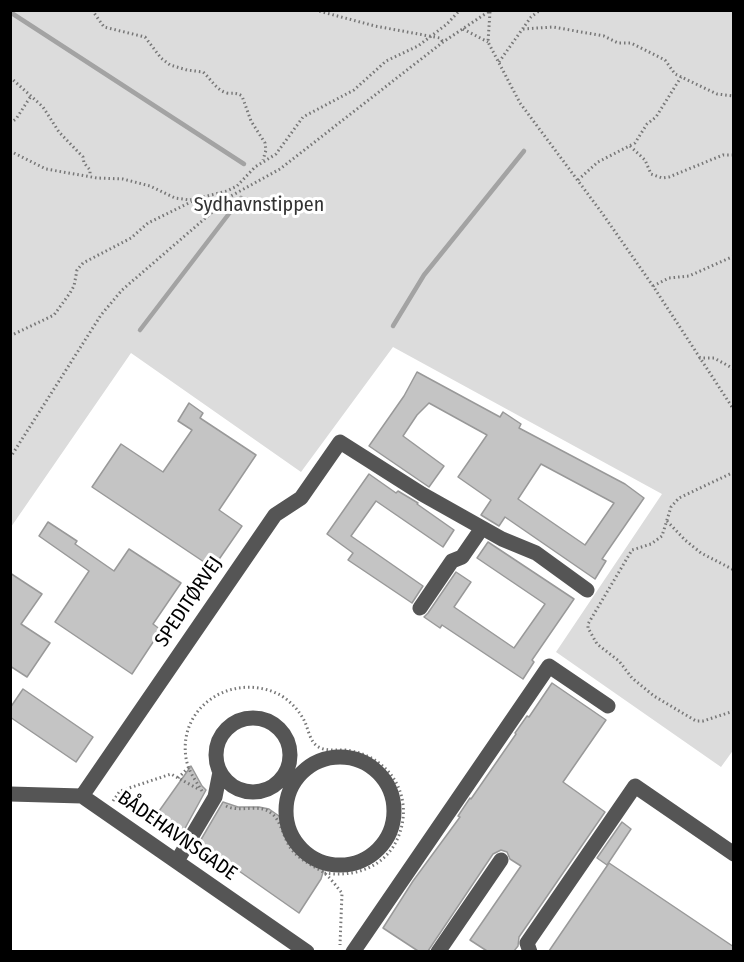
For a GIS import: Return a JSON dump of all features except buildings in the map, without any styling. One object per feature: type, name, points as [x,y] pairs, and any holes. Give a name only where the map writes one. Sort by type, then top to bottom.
[{"type":"street","name":"SPEDITØRVEJ","points":[[82,796],[275,515],[301,498],[340,442],[422,494],[482,528]]},
{"type":"street","points":[[420,608],[452,561],[462,557],[482,528],[536,553],[587,590]]},
{"type":"street","points":[[353,951],[549,666],[608,706]]},
{"type":"street","points":[[211,797],[265,791],[285,776],[290,765],[291,753],[288,741],[276,726],[259,718],[246,718],[234,723],[224,731],[218,742],[216,755],[220,772],[233,787],[245,792]]},
{"type":"street","points":[[291,753],[314,764]]},
{"type":"street","points":[[330,758],[348,758],[365,763],[379,774],[389,789],[394,806],[393,823],[386,840],[374,853],[359,862],[341,866],[324,863],[308,855],[295,843],[288,827],[285,809],[288,795],[302,772],[330,758]]},
{"type":"street","points":[[177,861],[211,797],[220,772]]},
{"type":"street","points":[[530,951],[526,943],[635,786],[734,854]]},
{"type":"street","points":[[265,791],[285,809]]},
{"type":"street","points":[[10,794],[82,796]]},
{"type":"street","name":"BÅDEHAVNSGADE","points":[[82,796],[307,951]]},
{"type":"street","points":[[438,951],[501,860]]},
{"type":"path","points":[[92,10],[104,27],[145,37],[161,58],[170,65],[203,72],[222,90],[230,93],[236,92],[242,96],[250,122],[265,143],[266,155],[262,162]]},
{"type":"path","points":[[315,10],[375,26],[440,38],[443,42]]},
{"type":"path","points":[[10,151],[46,169],[102,179],[123,179],[150,186],[176,198],[190,200],[227,191],[237,186],[262,162],[276,154],[303,117],[354,90],[386,61],[418,46],[447,24],[460,10]]},
{"type":"path","points":[[499,62],[531,17],[540,10]]},
{"type":"path","points":[[10,458],[101,315],[122,290],[231,196],[280,169],[443,42],[490,11]]},
{"type":"path","points":[[490,11],[488,42],[520,103],[653,286],[734,410]]},
{"type":"path","points":[[523,29],[553,27],[603,36],[618,43],[631,43],[665,60],[670,64],[672,71],[681,77],[717,94],[734,96]]},
{"type":"path","points":[[463,29],[488,42]]},
{"type":"path","points":[[10,77],[43,107],[59,132],[83,157],[84,164],[90,170],[90,176]]},
{"type":"path","points":[[578,180],[598,162],[635,143],[648,124],[656,117],[681,77]]},
{"type":"path","points":[[10,123],[16,119],[31,96]]},
{"type":"path","points":[[630,146],[645,160],[651,174],[662,178],[723,155],[734,155]]},
{"type":"path","points":[[10,336],[54,315],[74,286],[77,270],[83,263],[124,242],[148,223],[199,198]]},
{"type":"path","points":[[653,286],[669,278],[689,276],[734,256]]},
{"type":"path","points":[[699,358],[714,358],[734,369]]},
{"type":"path","points":[[734,472],[679,498],[671,507],[662,536],[658,540],[632,550],[605,592],[600,606],[589,620],[588,628],[597,644],[619,661],[632,678],[654,696],[688,716],[702,722],[734,711]]},
{"type":"path","points":[[667,520],[701,554],[734,570]]},
{"type":"path","points":[[211,797],[186,760],[186,736],[196,713],[206,702],[230,689],[243,687],[267,689],[280,694],[298,711],[315,745],[326,750],[350,750],[377,761],[389,772],[402,798],[403,823],[399,836],[379,862],[350,874],[324,873]]},
{"type":"path","points":[[178,777],[189,767]]},
{"type":"path","points":[[105,812],[120,791],[171,774],[228,808],[243,810],[260,808],[271,813],[279,822],[284,837],[293,851],[324,873],[342,893],[340,951]]},
{"type":"green space","name":"Sydhavnstippen","points":[[11,10],[733,11],[734,749],[721,767],[556,652],[662,494],[393,347],[301,472],[131,353],[11,527]]},
{"type":"waterway","points":[[10,12],[244,164]]},
{"type":"waterway","points":[[393,326],[424,275],[524,151]]},
{"type":"waterway","points":[[140,330],[241,198]]}]
